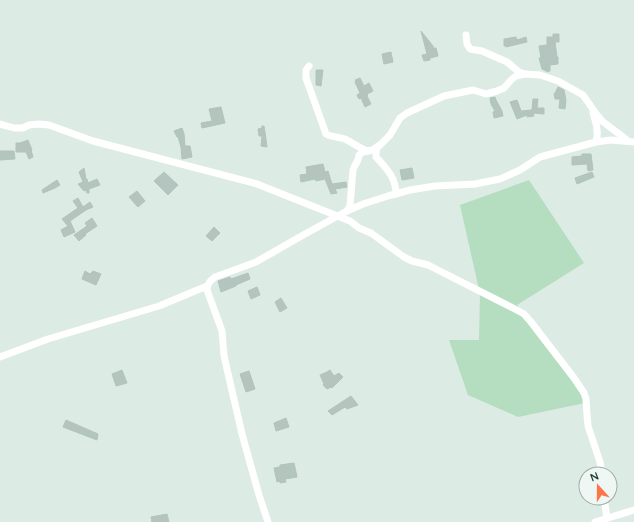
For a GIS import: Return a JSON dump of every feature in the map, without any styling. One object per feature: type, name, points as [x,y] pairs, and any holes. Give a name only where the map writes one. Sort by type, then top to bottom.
[{"type":"street","points":[[466,35],[467,44],[470,49],[507,62],[519,72],[540,75],[563,83],[583,95],[602,121],[632,142]]},
{"type":"street","points":[[309,66],[306,70],[306,78],[326,134],[345,139],[362,149],[369,151]]},
{"type":"street","points":[[396,194],[395,182],[387,168],[376,157],[376,151],[390,135],[400,118],[407,112],[444,96],[473,90],[486,94],[497,92],[504,88],[516,76],[525,74]]},
{"type":"street","points":[[592,108],[597,130],[596,142]]},
{"type":"street","points":[[0,124],[14,128],[49,124],[93,141],[257,184],[350,221],[359,228],[371,233],[404,257],[412,261],[428,265],[524,314],[532,322],[584,393],[586,399],[588,426],[601,466]]},
{"type":"street","points":[[0,357],[48,339],[159,306],[207,286],[215,277],[256,262],[347,211],[363,204],[396,194],[435,186],[474,184],[500,179],[520,170],[540,157],[596,142],[611,140],[632,142]]},
{"type":"street","points":[[347,211],[350,206],[353,167],[358,161],[360,153],[372,150],[379,146]]},
{"type":"street","points":[[207,286],[208,293],[222,331],[224,356],[242,434],[259,496],[268,522]]},
{"type":"street","points":[[605,506],[607,518]]},
{"type":"street","points":[[595,522],[634,510]]},
{"type":"green space","points":[[529,180],[584,263],[517,305],[570,370],[585,403],[518,417],[468,395],[449,340],[479,340],[480,294],[460,205]]},
{"type":"building","points":[[421,31],[433,48],[436,48],[438,56],[430,58],[430,60],[424,61],[422,55],[427,54]]},
{"type":"building","points":[[553,34],[559,34],[559,42],[555,42],[558,64],[550,65],[550,71],[548,72],[542,69],[539,58],[541,58],[539,46],[547,45],[547,37],[553,37]]},
{"type":"building","points":[[516,37],[517,40],[526,37],[527,42],[506,47],[504,46],[504,39]]},
{"type":"building","points":[[391,52],[393,62],[384,64],[382,54]]},
{"type":"building","points":[[316,70],[323,70],[321,86],[316,85]]},
{"type":"building","points":[[360,78],[364,86],[369,83],[373,91],[367,94],[371,104],[365,107],[361,98],[359,99],[357,95],[360,93],[355,80]]},
{"type":"building","points":[[558,87],[564,90],[566,100],[565,109],[559,108],[560,99],[555,99],[554,94]]},
{"type":"building","points":[[495,97],[503,116],[494,118],[493,112],[495,111],[491,104],[490,98]]},
{"type":"building","points":[[533,99],[538,99],[537,108],[544,108],[544,114],[533,113],[534,116],[527,117],[527,115],[517,119],[510,102],[517,100],[521,111],[532,110]]},
{"type":"building","points":[[221,107],[225,123],[202,128],[201,123],[212,121],[209,109]]},
{"type":"building","points":[[262,126],[264,126],[267,147],[261,146],[262,136],[259,136],[258,129],[262,128]]},
{"type":"building","points":[[182,128],[185,146],[190,146],[192,157],[182,159],[181,147],[178,137],[174,131]]},
{"type":"building","points":[[28,140],[33,157],[29,159],[26,152],[16,152],[16,143]]},
{"type":"building","points":[[0,151],[14,151],[15,159],[0,160]]},
{"type":"building","points":[[582,154],[591,154],[593,170],[588,171],[587,164],[572,165],[572,157],[582,156]]},
{"type":"building","points":[[323,164],[325,172],[328,171],[332,184],[346,182],[347,187],[335,189],[337,193],[331,194],[325,179],[316,181],[315,179],[301,182],[300,175],[307,174],[306,167]]},
{"type":"building","points":[[84,168],[88,183],[97,179],[100,185],[89,189],[89,193],[87,193],[86,190],[84,191],[78,184],[83,182],[79,172]]},
{"type":"building","points":[[412,168],[414,178],[402,180],[400,170]]},
{"type":"building","points":[[164,172],[178,185],[168,195],[154,181]]},
{"type":"building","points":[[592,172],[594,177],[577,184],[575,178]]},
{"type":"building","points":[[57,180],[60,185],[43,193],[42,190]]},
{"type":"building","points":[[137,191],[145,201],[138,207],[129,197]]},
{"type":"building","points":[[78,198],[83,207],[90,202],[93,207],[70,221],[75,232],[64,237],[61,230],[68,226],[62,219],[78,208],[73,201]]},
{"type":"building","points":[[92,218],[97,226],[85,234],[86,235],[79,241],[74,235],[87,226],[85,223]]},
{"type":"building","points":[[214,227],[220,233],[212,241],[206,236]]},
{"type":"building","points":[[85,271],[90,274],[93,271],[101,274],[96,285],[82,279]]},
{"type":"building","points":[[248,273],[250,279],[221,292],[218,281],[230,277],[231,279]]},
{"type":"building","points":[[257,287],[260,295],[251,299],[248,291]]},
{"type":"building","points":[[281,298],[287,308],[280,312],[275,302]]},
{"type":"building","points":[[122,370],[127,383],[116,386],[112,374]]},
{"type":"building","points":[[330,370],[334,376],[339,373],[343,377],[332,388],[327,389],[323,385],[324,384],[320,375]]},
{"type":"building","points":[[249,371],[255,389],[246,392],[240,374]]},
{"type":"building","points":[[351,396],[358,405],[347,409],[345,407],[332,415],[328,411]]},
{"type":"building","points":[[286,418],[289,427],[276,431],[274,423]]},
{"type":"building","points":[[66,420],[98,434],[97,440],[63,427]]},
{"type":"building","points":[[294,463],[297,477],[285,479],[286,482],[277,482],[274,468],[280,467],[280,465]]},
{"type":"building","points":[[167,514],[169,522],[152,522],[151,517]]}]
